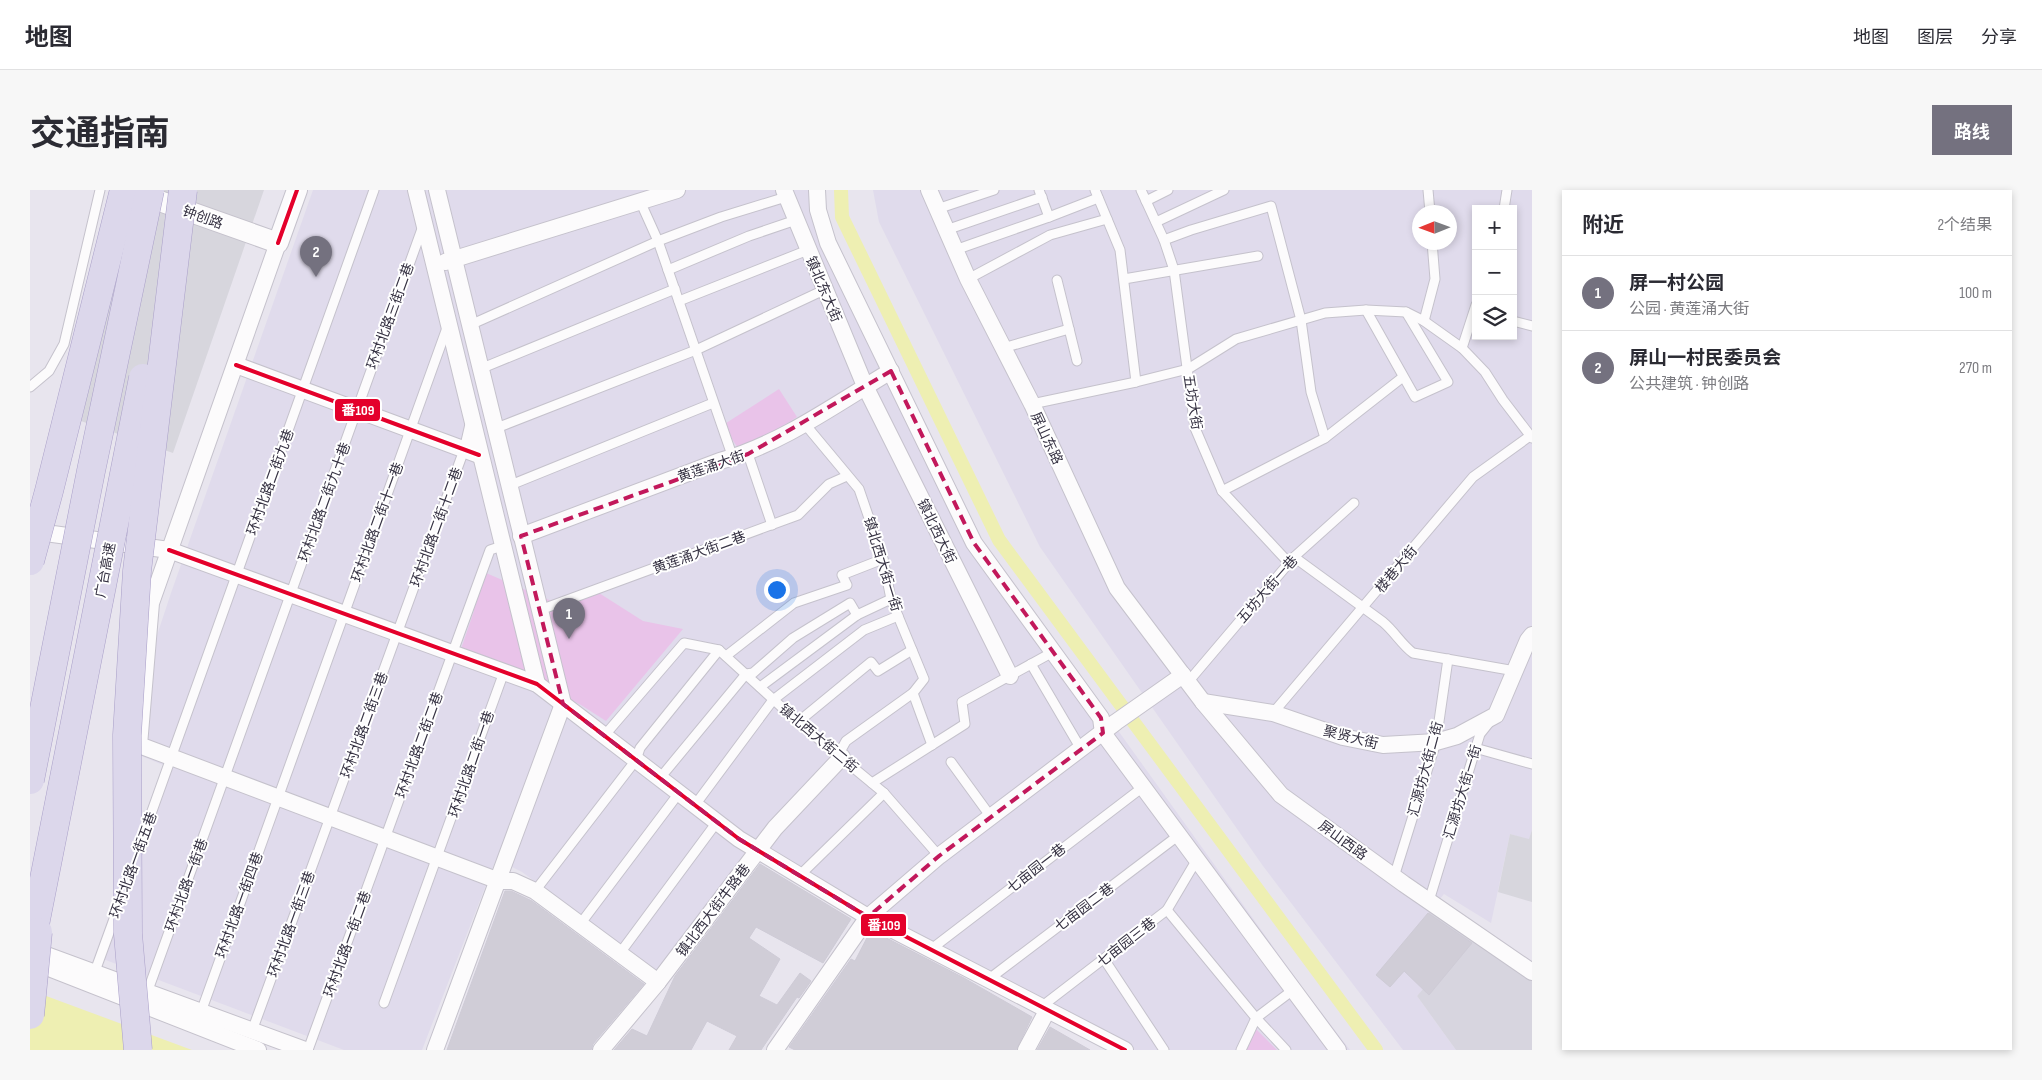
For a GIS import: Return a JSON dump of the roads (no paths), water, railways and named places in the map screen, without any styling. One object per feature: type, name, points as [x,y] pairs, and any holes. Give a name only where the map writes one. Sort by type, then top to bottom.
[{"type":"highway","points":[[30,561],[52,482],[124,190]]},
{"type":"highway","points":[[30,780],[91,471],[150,190]]},
{"type":"highway","points":[[138,1050],[128,934],[128,725],[137,571],[182,190]]},
{"type":"highway","name":"广台高速","points":[[30,950],[182,190]]},
{"type":"highway","points":[[30,696],[91,471]]},
{"type":"highway","points":[[30,1015],[34,960],[48,865]]},
{"type":"street","name":"钟创路","points":[[128,190],[278,243]]},
{"type":"street","points":[[297,190],[169,550],[152,603],[139,745],[499,881],[513,881],[535,891],[658,982]]},
{"type":"street","points":[[416,190],[479,456],[537,684]]},
{"type":"street","points":[[435,1050],[563,704],[494,429],[438,190]]},
{"type":"street","points":[[434,264],[677,190]]},
{"type":"street","points":[[817,190],[818,210],[828,243],[974,543],[1102,718],[1103,733],[1179,835],[1196,862],[1338,1050]]},
{"type":"street","name":"屏山东路","points":[[929,190],[968,279],[1032,404],[1117,588],[1186,679]]},
{"type":"street","name":"镇北东大街","points":[[785,193],[865,386]]},
{"type":"street","points":[[236,365],[479,456]]},
{"type":"street","name":"黄莲涌大街","points":[[521,536],[740,456],[804,423],[891,371]]},
{"type":"street","name":"镇北西大街","points":[[865,386],[1010,676]]},
{"type":"street","points":[[30,531],[169,550],[537,684],[717,822],[798,876],[868,917],[930,950],[1125,1050]]},
{"type":"street","name":"汇源坊大街一街","points":[[1496,715],[1515,671],[1528,651],[1532,635]]},
{"type":"street","points":[[776,1050],[868,917],[939,856],[1116,722],[1150,698],[1186,679]]},
{"type":"street","name":"屏山西路","points":[[1186,679],[1281,795],[1394,877],[1532,972]]},
{"type":"street","name":"聚贤大街","points":[[1204,702],[1273,713],[1343,737],[1384,745],[1436,742],[1457,736],[1496,715]]},
{"type":"street","name":"镇北西大街牛路巷","points":[[601,1050],[658,982],[775,828],[842,757]]},
{"type":"street","points":[[30,950],[306,1050]]},
{"type":"street","points":[[30,961],[258,1050]]},
{"type":"street","points":[[1026,1050],[1044,1009]]},
{"type":"lane","points":[[30,387],[48,371],[64,344],[100,190]]},
{"type":"lane","name":"环村北路二街九巷","points":[[172,757],[374,190]]},
{"type":"lane","points":[[937,209],[994,190]]},
{"type":"lane","name":"五坊大街","points":[[1141,190],[1164,240],[1174,270],[1195,428],[1222,491],[1291,560],[1392,630],[1401,644],[1413,653],[1515,671]]},
{"type":"lane","points":[[1146,201],[1168,190]]},
{"type":"lane","points":[[1156,222],[1224,190]]},
{"type":"lane","points":[[1428,190],[1429,205]]},
{"type":"lane","points":[[1505,205],[1507,190]]},
{"type":"lane","points":[[470,325],[658,241],[785,193]]},
{"type":"lane","points":[[946,230],[1040,193],[1049,217]]},
{"type":"lane","points":[[955,250],[1049,217],[1097,194],[1120,250],[1136,382]]},
{"type":"lane","points":[[640,201],[658,241],[713,403],[772,524]]},
{"type":"lane","points":[[1164,240],[1271,206],[1301,320],[1311,392],[1325,438]]},
{"type":"lane","points":[[968,279],[1050,235],[1107,218]]},
{"type":"lane","points":[[668,270],[749,236],[796,220]]},
{"type":"lane","name":"环村北路三街二巷","points":[[357,410],[424,223]]},
{"type":"lane","points":[[679,301],[808,250]]},
{"type":"lane","points":[[1424,321],[1435,279],[1433,250]]},
{"type":"lane","points":[[1124,279],[1258,256]]},
{"type":"lane","points":[[1057,280],[1077,361]]},
{"type":"lane","points":[[480,369],[674,289]]},
{"type":"lane","points":[[494,429],[696,350],[824,290]]},
{"type":"lane","points":[[1366,310],[1415,397],[1448,382],[1406,312]]},
{"type":"lane","points":[[1032,404],[1188,369],[1236,339],[1325,313],[1366,310],[1406,312],[1424,321],[1462,348],[1485,372],[1531,437]]},
{"type":"lane","points":[[1462,348],[1472,317]]},
{"type":"lane","points":[[1517,322],[1532,326]]},
{"type":"lane","name":"环村北路二街十一巷","points":[[278,797],[448,324]]},
{"type":"lane","points":[[1003,348],[1069,329]]},
{"type":"lane","points":[[1222,491],[1325,438],[1403,377]]},
{"type":"lane","points":[[508,486],[713,403]]},
{"type":"lane","name":"环村北路二街九十巷","points":[[224,777],[357,410]]},
{"type":"lane","name":"环村北路二街十二巷","points":[[397,633],[464,450],[471,420]]},
{"type":"lane","name":"镇北西大街一街","points":[[804,423],[859,489],[883,559],[891,599],[924,679],[913,693]]},
{"type":"lane","name":"楼巷大街","points":[[1273,713],[1473,477],[1531,437]]},
{"type":"lane","name":"黄莲涌大街二巷","points":[[540,610],[798,515],[828,484],[847,476]]},
{"type":"lane","name":"五坊大街一巷","points":[[1186,679],[1291,560],[1354,503]]},
{"type":"lane","name":"环村北路二街二巷","points":[[386,838],[490,550],[502,546]]},
{"type":"lane","points":[[535,891],[636,760],[640,748],[723,653],[794,603],[847,585],[842,574],[883,559]]},
{"type":"lane","points":[[760,687],[857,615],[891,599]]},
{"type":"lane","points":[[660,778],[746,674],[752,673],[793,638],[850,603],[857,615]]},
{"type":"lane","points":[[695,805],[773,700],[864,630],[898,616]]},
{"type":"lane","name":"环村北路二街三巷","points":[[330,817],[397,633]]},
{"type":"lane","points":[[604,736],[684,643],[723,653]]},
{"type":"lane","points":[[798,722],[871,662],[878,671],[912,650]]},
{"type":"lane","points":[[872,783],[965,724],[962,702],[1053,652]]},
{"type":"lane","name":"镇北西大街二街","points":[[723,653],[798,722],[884,792],[939,856]]},
{"type":"lane","name":"汇源坊大街二街","points":[[1394,877],[1436,742],[1448,659]]},
{"type":"lane","points":[[1030,664],[1081,749]]},
{"type":"lane","name":"环村北路二街一巷","points":[[384,1003],[504,672]]},
{"type":"lane","points":[[913,693],[932,745]]},
{"type":"lane","name":"镇北西大街牛路巷","points":[[842,757],[842,750],[846,741],[913,693]]},
{"type":"lane","name":"汇源坊大街一街","points":[[1429,901],[1480,734],[1496,715]]},
{"type":"lane","points":[[1475,748],[1532,764]]},
{"type":"lane","name":"环村北路一街五巷","points":[[94,974],[172,757]]},
{"type":"lane","points":[[951,762],[991,817]]},
{"type":"lane","name":"环村北路一街巷","points":[[147,993],[224,777]]},
{"type":"lane","name":"七亩园一巷","points":[[930,950],[1143,787]]},
{"type":"lane","points":[[798,876],[884,792]]},
{"type":"lane","points":[[581,924],[679,793]]},
{"type":"lane","name":"环村北路一街四巷","points":[[201,1012],[278,797]]},
{"type":"lane","name":"环村北路一街三巷","points":[[252,1031],[330,817]]},
{"type":"lane","points":[[620,953],[717,822]]},
{"type":"lane","name":"七亩园二巷","points":[[989,979],[1179,835]]},
{"type":"lane","name":"环村北路一街二巷","points":[[306,1050],[386,838]]},
{"type":"lane","name":"七亩园三巷","points":[[1044,1009],[1167,910],[1196,862]]},
{"type":"lane","points":[[1167,910],[1256,1018],[1286,1050]]},
{"type":"lane","points":[[1104,959],[1164,1050]]},
{"type":"lane","points":[[1241,1050],[1256,1018],[1293,990]]},
{"type":"waterway","points":[[841,190],[842,217],[999,540],[1376,1050]]},
{"type":"place","name":"屏山一村民委员会","points":[[316,277]]},
{"type":"place","name":"屏一村公园","points":[[569,639]]}]
